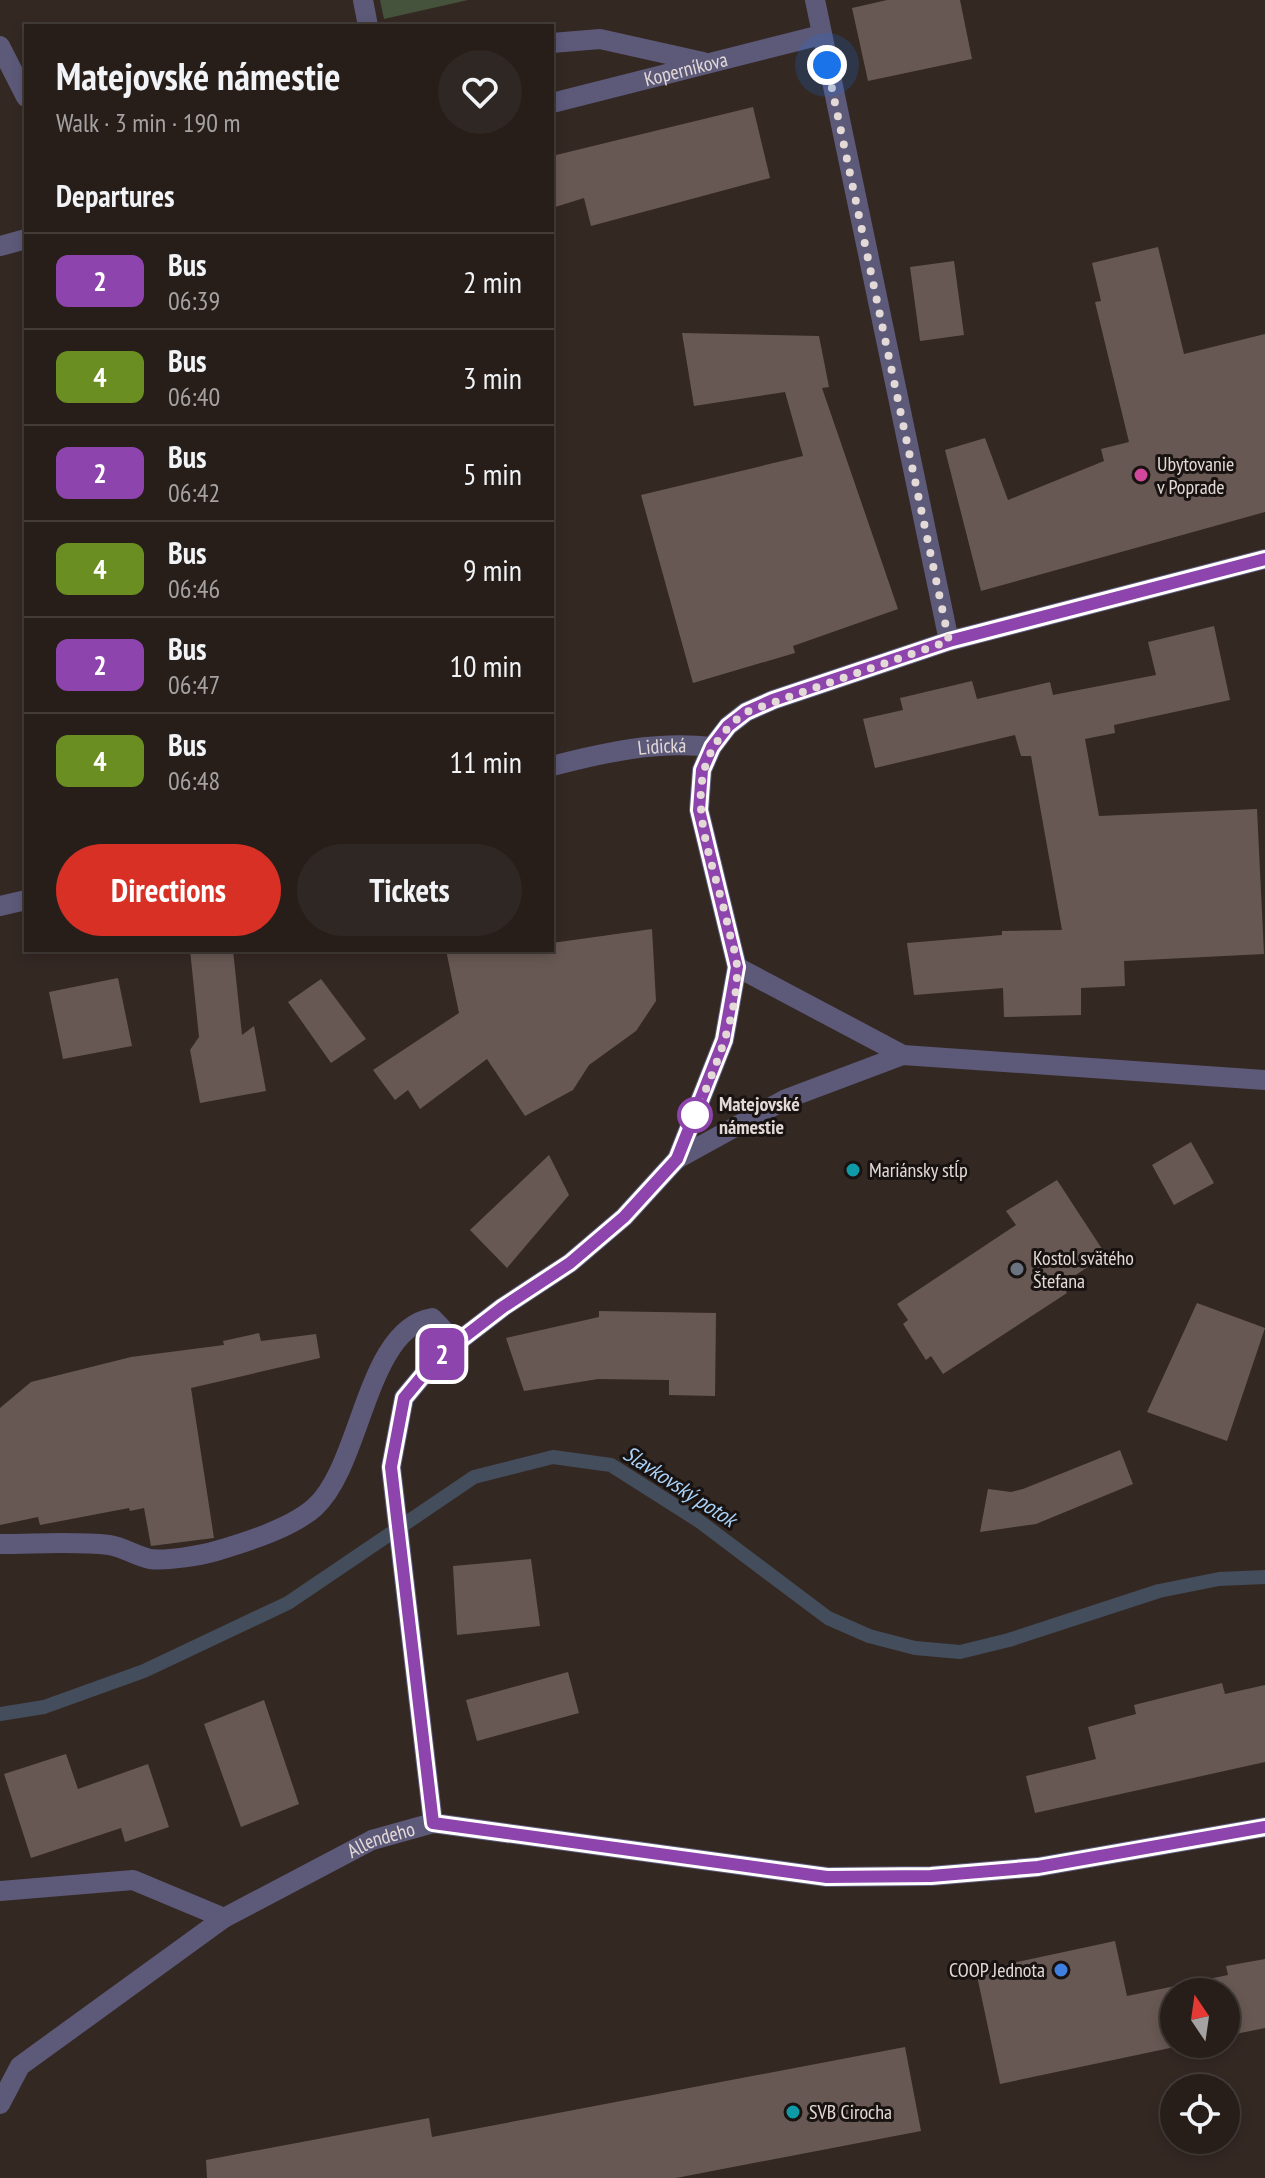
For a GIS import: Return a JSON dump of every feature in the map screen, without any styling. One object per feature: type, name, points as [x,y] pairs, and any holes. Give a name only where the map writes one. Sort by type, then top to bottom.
[{"type":"street","points":[[363,0],[368,24]]},
{"type":"street","points":[[815,0],[949,641]]},
{"type":"street","name":"Koperníkova","points":[[554,102],[821,35]]},
{"type":"street","points":[[554,43],[600,39],[706,63]]},
{"type":"street","points":[[0,46],[24,93]]},
{"type":"street","points":[[0,246],[24,240]]},
{"type":"street","name":"Lidická","points":[[554,765],[626,747],[656,744],[712,747],[728,726],[746,712],[949,641],[1265,559]]},
{"type":"street","points":[[677,1159],[724,1040],[737,967],[699,810],[702,770],[712,747]]},
{"type":"street","points":[[0,906],[24,900]]},
{"type":"street","points":[[737,967],[903,1055],[1265,1080]]},
{"type":"street","points":[[433,1823],[391,1467],[404,1398],[438,1357],[570,1263],[624,1217],[677,1159],[786,1099],[903,1055]]},
{"type":"street","points":[[0,1544],[111,1546],[151,1559],[214,1551],[290,1522],[314,1509],[333,1487],[386,1356],[404,1334],[419,1320],[432,1318],[456,1343]]},
{"type":"street","name":"Allendeho","points":[[0,2104],[20,2066],[224,1918],[372,1840],[433,1823],[827,1877],[931,1876],[1038,1867],[1265,1827]]},
{"type":"street","points":[[0,1891],[133,1880],[224,1918]]},
{"type":"green space","points":[[380,0],[468,0],[384,19]]},
{"type":"building","points":[[887,0],[960,0],[972,59],[868,81],[852,8]]},
{"type":"building","points":[[753,107],[770,178],[591,226],[584,198],[554,207],[554,156]]},
{"type":"building","points":[[1158,247],[1184,354],[1265,334],[1265,512],[981,591],[945,450],[985,438],[1008,500],[1104,461],[1101,449],[1129,442],[1095,302],[1101,301],[1092,263]]},
{"type":"building","points":[[954,261],[964,335],[920,341],[910,267]]},
{"type":"building","points":[[682,333],[819,336],[829,387],[822,388],[898,609],[793,646],[795,653],[693,683],[641,495],[803,456],[785,392],[694,406]]},
{"type":"building","points":[[1214,626],[1230,700],[1114,725],[1115,733],[1085,739],[1099,816],[1257,809],[1264,954],[1124,961],[1125,986],[1081,988],[1081,1015],[1004,1017],[1003,988],[914,995],[907,943],[1002,935],[1002,931],[1062,930],[1031,756],[1021,756],[1015,735],[875,768],[863,719],[903,710],[900,698],[972,681],[977,699],[1050,682],[1053,695],[1156,675],[1148,642]]},
{"type":"building","points":[[652,929],[656,1001],[636,1031],[589,1065],[573,1090],[525,1116],[487,1059],[420,1109],[408,1090],[395,1100],[373,1070],[459,1013],[446,952],[554,952],[554,943]]},
{"type":"building","points":[[190,952],[233,952],[242,1035],[254,1026],[266,1091],[200,1103],[190,1050],[199,1037]]},
{"type":"building","points":[[118,978],[132,1046],[63,1059],[49,992]]},
{"type":"building","points":[[321,979],[366,1039],[331,1063],[288,1002]]},
{"type":"building","points":[[1191,1142],[1214,1183],[1174,1205],[1152,1165]]},
{"type":"building","points":[[549,1155],[569,1195],[507,1268],[470,1230]]},
{"type":"building","name":"Kostol svätého Štefana","points":[[1057,1180],[1106,1255],[1062,1284],[1067,1293],[943,1374],[931,1356],[926,1360],[903,1324],[908,1320],[897,1304],[1016,1225],[1006,1211]]},
{"type":"building","points":[[1197,1303],[1265,1328],[1227,1441],[1147,1412]]},
{"type":"building","points":[[599,1311],[716,1313],[715,1396],[669,1395],[669,1380],[598,1379],[524,1391],[506,1338],[599,1317]]},
{"type":"building","points":[[259,1333],[261,1341],[316,1334],[320,1358],[191,1388],[214,1538],[151,1546],[144,1508],[130,1511],[129,1508],[40,1525],[38,1517],[0,1525],[0,1408],[31,1382],[131,1357],[224,1345],[223,1341]]},
{"type":"building","points":[[1120,1450],[1133,1484],[1036,1524],[980,1532],[988,1489],[1011,1492],[1023,1489]]},
{"type":"building","points":[[531,1559],[540,1626],[457,1635],[453,1566]]},
{"type":"building","points":[[568,1672],[579,1713],[477,1741],[466,1700]]},
{"type":"building","points":[[1222,1683],[1225,1694],[1265,1685],[1265,1762],[1035,1813],[1026,1776],[1096,1759],[1088,1727],[1136,1714],[1134,1705]]},
{"type":"building","points":[[264,1700],[299,1804],[241,1827],[204,1724]]},
{"type":"building","points":[[66,1754],[78,1789],[148,1764],[169,1827],[125,1842],[121,1828],[31,1858],[4,1774]]},
{"type":"building","points":[[1115,1941],[1127,1996],[1160,1989],[1160,2050],[1000,2084],[976,1971]]},
{"type":"building","points":[[1265,1959],[1265,2028],[1240,2033],[1240,1978],[1214,1978],[1228,1975],[1226,1966]]},
{"type":"building","points":[[905,2047],[921,2131],[676,2178],[207,2178],[206,2160],[429,2118],[432,2137]]},
{"type":"waterway","name":"Slavkovský potok","points":[[0,1714],[44,1707],[144,1671],[288,1603],[474,1477],[553,1457],[611,1465],[699,1521],[828,1618],[869,1636],[915,1648],[960,1652],[1009,1640],[1159,1591],[1219,1579],[1265,1577]]},
{"type":"bus line","name":"2","points":[[1265,559],[949,641],[773,700],[746,712],[728,726],[712,747],[702,770],[699,810],[737,967],[724,1040],[677,1159],[624,1217],[570,1263],[503,1307],[438,1357],[404,1398],[391,1467],[433,1823],[827,1877],[931,1876],[1038,1867],[1133,1853],[1265,1827]]},
{"type":"place","name":"Ubytovanie v Poprade","points":[[1141,475]]},
{"type":"place","name":"Matejovské námestie","points":[[695,1115]]},
{"type":"place","name":"Mariánsky stĺp","points":[[853,1170]]},
{"type":"place","name":"Kostol svätého Štefana","points":[[1017,1269]]},
{"type":"place","name":"COOP Jednota","points":[[1061,1970]]},
{"type":"place","name":"SVB Cirocha","points":[[793,2112]]},
{"type":"route","points":[[695,1115],[724,1040],[737,967],[699,810],[702,770],[712,747],[728,726],[746,712],[773,700],[949,641],[939,607],[827,65]]}]
